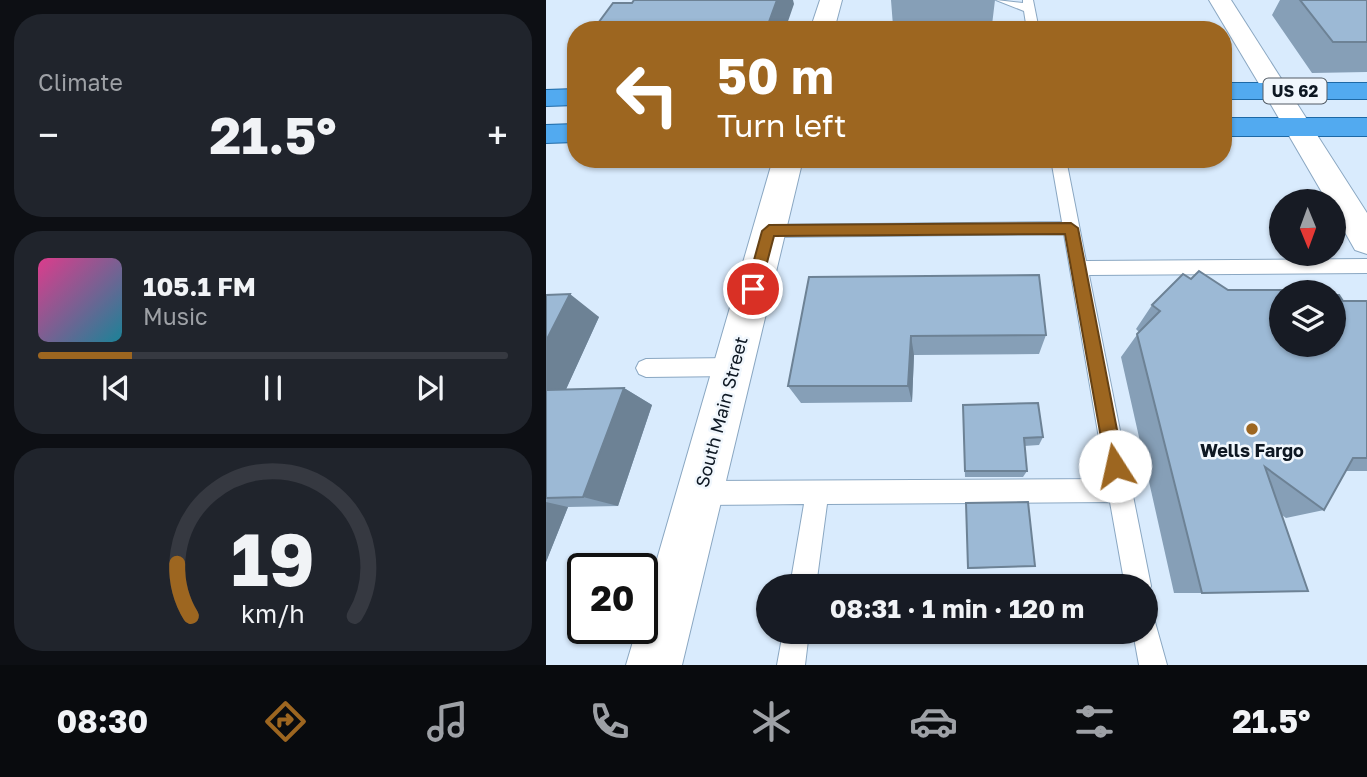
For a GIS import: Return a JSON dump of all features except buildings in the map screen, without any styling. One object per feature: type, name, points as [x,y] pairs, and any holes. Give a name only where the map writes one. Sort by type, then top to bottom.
[{"type":"highway","name":"US 62","points":[[1232,91],[1367,91]]},
{"type":"highway","points":[[546,98],[567,97]]},
{"type":"highway","name":"US 62","points":[[1232,128],[1367,127]]},
{"type":"highway","points":[[546,134],[567,133]]},
{"type":"street","points":[[825,21],[831,0]]},
{"type":"street","points":[[1220,0],[1367,241]]},
{"type":"street","name":"South Main Street","points":[[654,665],[786,168]]},
{"type":"lane","points":[[1001,0],[1029,4]]},
{"type":"lane","points":[[1060,168],[1136,574]]},
{"type":"lane","points":[[769,231],[1071,228]]},
{"type":"lane","points":[[1078,268],[1367,266]]},
{"type":"lane","points":[[646,368],[734,367]]},
{"type":"lane","points":[[700,493],[1120,490]]},
{"type":"lane","points":[[805,574],[817,493]]},
{"type":"lane","points":[[791,665],[794,644]]},
{"type":"lane","points":[[1149,644],[1153,665]]},
{"type":"place","name":"Wells Fargo","points":[[1252,429]]},
{"type":"route","points":[[753,289],[769,231],[1071,228],[1115,466]]}]
